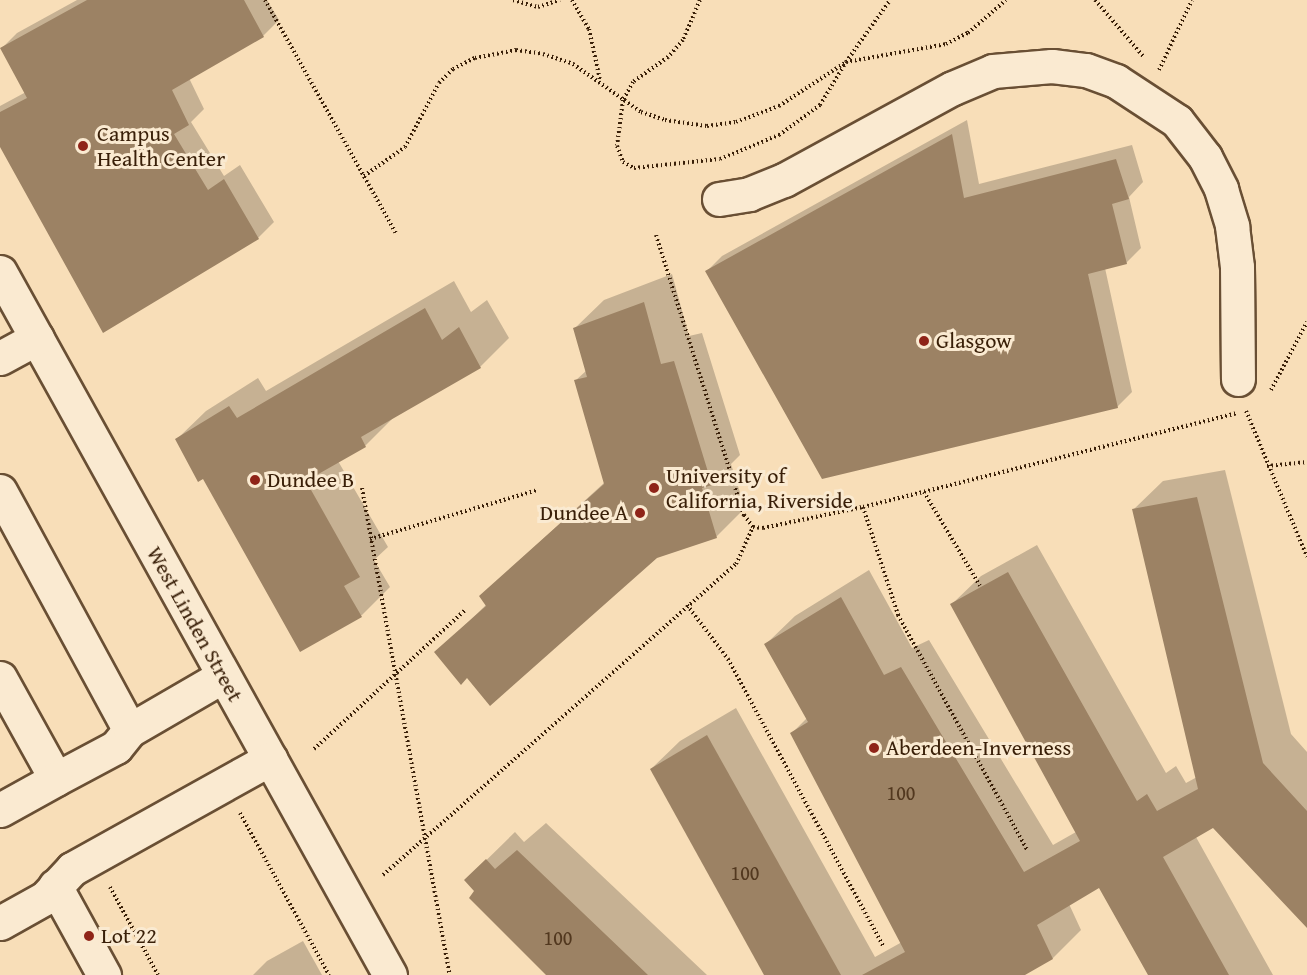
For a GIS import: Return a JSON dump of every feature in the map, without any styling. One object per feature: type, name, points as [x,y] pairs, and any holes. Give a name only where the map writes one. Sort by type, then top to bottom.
[{"type":"street","points":[[719,199],[749,194],[783,180],[953,88],[993,71],[1052,66],[1086,70],[1116,81],[1177,121],[1213,173],[1232,226],[1246,392]]},
{"type":"street","name":"West Linden Street","points":[[0,272],[390,975]]},
{"type":"street","points":[[0,358],[37,338]]},
{"type":"street","points":[[0,491],[130,730]]},
{"type":"street","points":[[0,810],[116,747],[130,730],[223,676]]},
{"type":"street","points":[[0,678],[56,779]]},
{"type":"street","points":[[0,923],[45,898],[72,869],[270,759]]},
{"type":"street","points":[[56,886],[104,975]]},
{"type":"path","points":[[265,0],[396,233]]},
{"type":"path","points":[[513,0],[538,7],[560,0]]},
{"type":"path","points":[[572,0],[589,29],[600,81]]},
{"type":"path","points":[[700,0],[683,40],[668,57],[633,82],[623,100],[617,126],[623,162],[634,168],[698,164],[741,152],[799,123],[820,105],[846,62],[890,0]]},
{"type":"path","points":[[364,176],[405,147],[440,83],[453,69],[475,58],[516,50],[543,54],[573,64],[641,112],[681,124],[707,126],[736,122],[779,106],[846,62],[946,44],[968,33],[1006,0]]},
{"type":"path","points":[[1095,0],[1157,73],[1165,78]]},
{"type":"path","points":[[1157,73],[1192,0]]},
{"type":"path","points":[[656,235],[744,515],[753,527],[763,528],[863,507],[1246,411]]},
{"type":"path","points":[[1267,396],[1307,322]]},
{"type":"path","points":[[1246,392],[1246,411],[1267,466],[1307,557]]},
{"type":"path","points":[[1267,466],[1307,462]]},
{"type":"path","points":[[362,488],[450,975]]},
{"type":"path","points":[[370,539],[538,490]]},
{"type":"path","points":[[924,492],[980,586]]},
{"type":"path","points":[[863,507],[898,615],[1027,850]]},
{"type":"path","points":[[384,875],[736,564],[753,527]]},
{"type":"path","points":[[687,605],[728,659],[884,948]]},
{"type":"path","points":[[314,749],[465,610]]},
{"type":"path","points":[[227,783],[329,975]]},
{"type":"path","points":[[94,857],[158,975]]},
{"type":"building","points":[[87,0],[244,0],[264,37],[172,90],[189,125],[174,134],[208,190],[224,179],[259,239],[103,333],[0,147],[0,112],[27,98],[0,48]]},
{"type":"building","name":"Glasgow","points":[[952,134],[964,198],[1116,159],[1129,199],[1112,204],[1127,264],[1088,274],[1118,408],[822,479],[705,271]]},
{"type":"building","name":"Dundee A","points":[[644,302],[661,364],[674,361],[712,485],[702,488],[717,538],[657,558],[490,706],[467,678],[461,685],[434,652],[486,606],[479,596],[604,484],[574,380],[587,377],[573,328]]},
{"type":"building","name":"Dundee B","points":[[425,308],[442,340],[459,327],[481,368],[361,437],[366,447],[306,481],[360,577],[344,586],[362,617],[300,652],[203,479],[198,482],[175,439],[229,406],[237,418]]},
{"type":"building","name":"Aberdeen-Inverness","points":[[1197,497],[1263,763],[1307,811],[1307,928],[1213,828],[1163,857],[1229,975],[1148,975],[1099,888],[1037,925],[1053,959],[1025,975],[862,975],[905,952],[790,733],[808,722],[764,644],[841,597],[884,675],[901,667],[1024,872],[1080,841],[950,604],[1008,572],[1137,801],[1147,794],[1157,811],[1198,789],[1132,509]]},
{"type":"building","points":[[707,735],[841,975],[764,975],[650,769]]},
{"type":"building","points":[[517,850],[648,975],[546,975],[469,898],[474,891],[464,880],[486,859],[495,869]]},
{"type":"place","name":"Campus Health Center","points":[[83,146]]},
{"type":"place","name":"Glasgow","points":[[924,341]]},
{"type":"place","name":"Dundee B","points":[[255,480]]},
{"type":"place","name":"University of California, Riverside","points":[[654,488]]},
{"type":"place","name":"Dundee A","points":[[640,513]]},
{"type":"place","name":"Aberdeen-Inverness","points":[[874,748]]},
{"type":"place","name":"Lot 22","points":[[89,936]]}]
